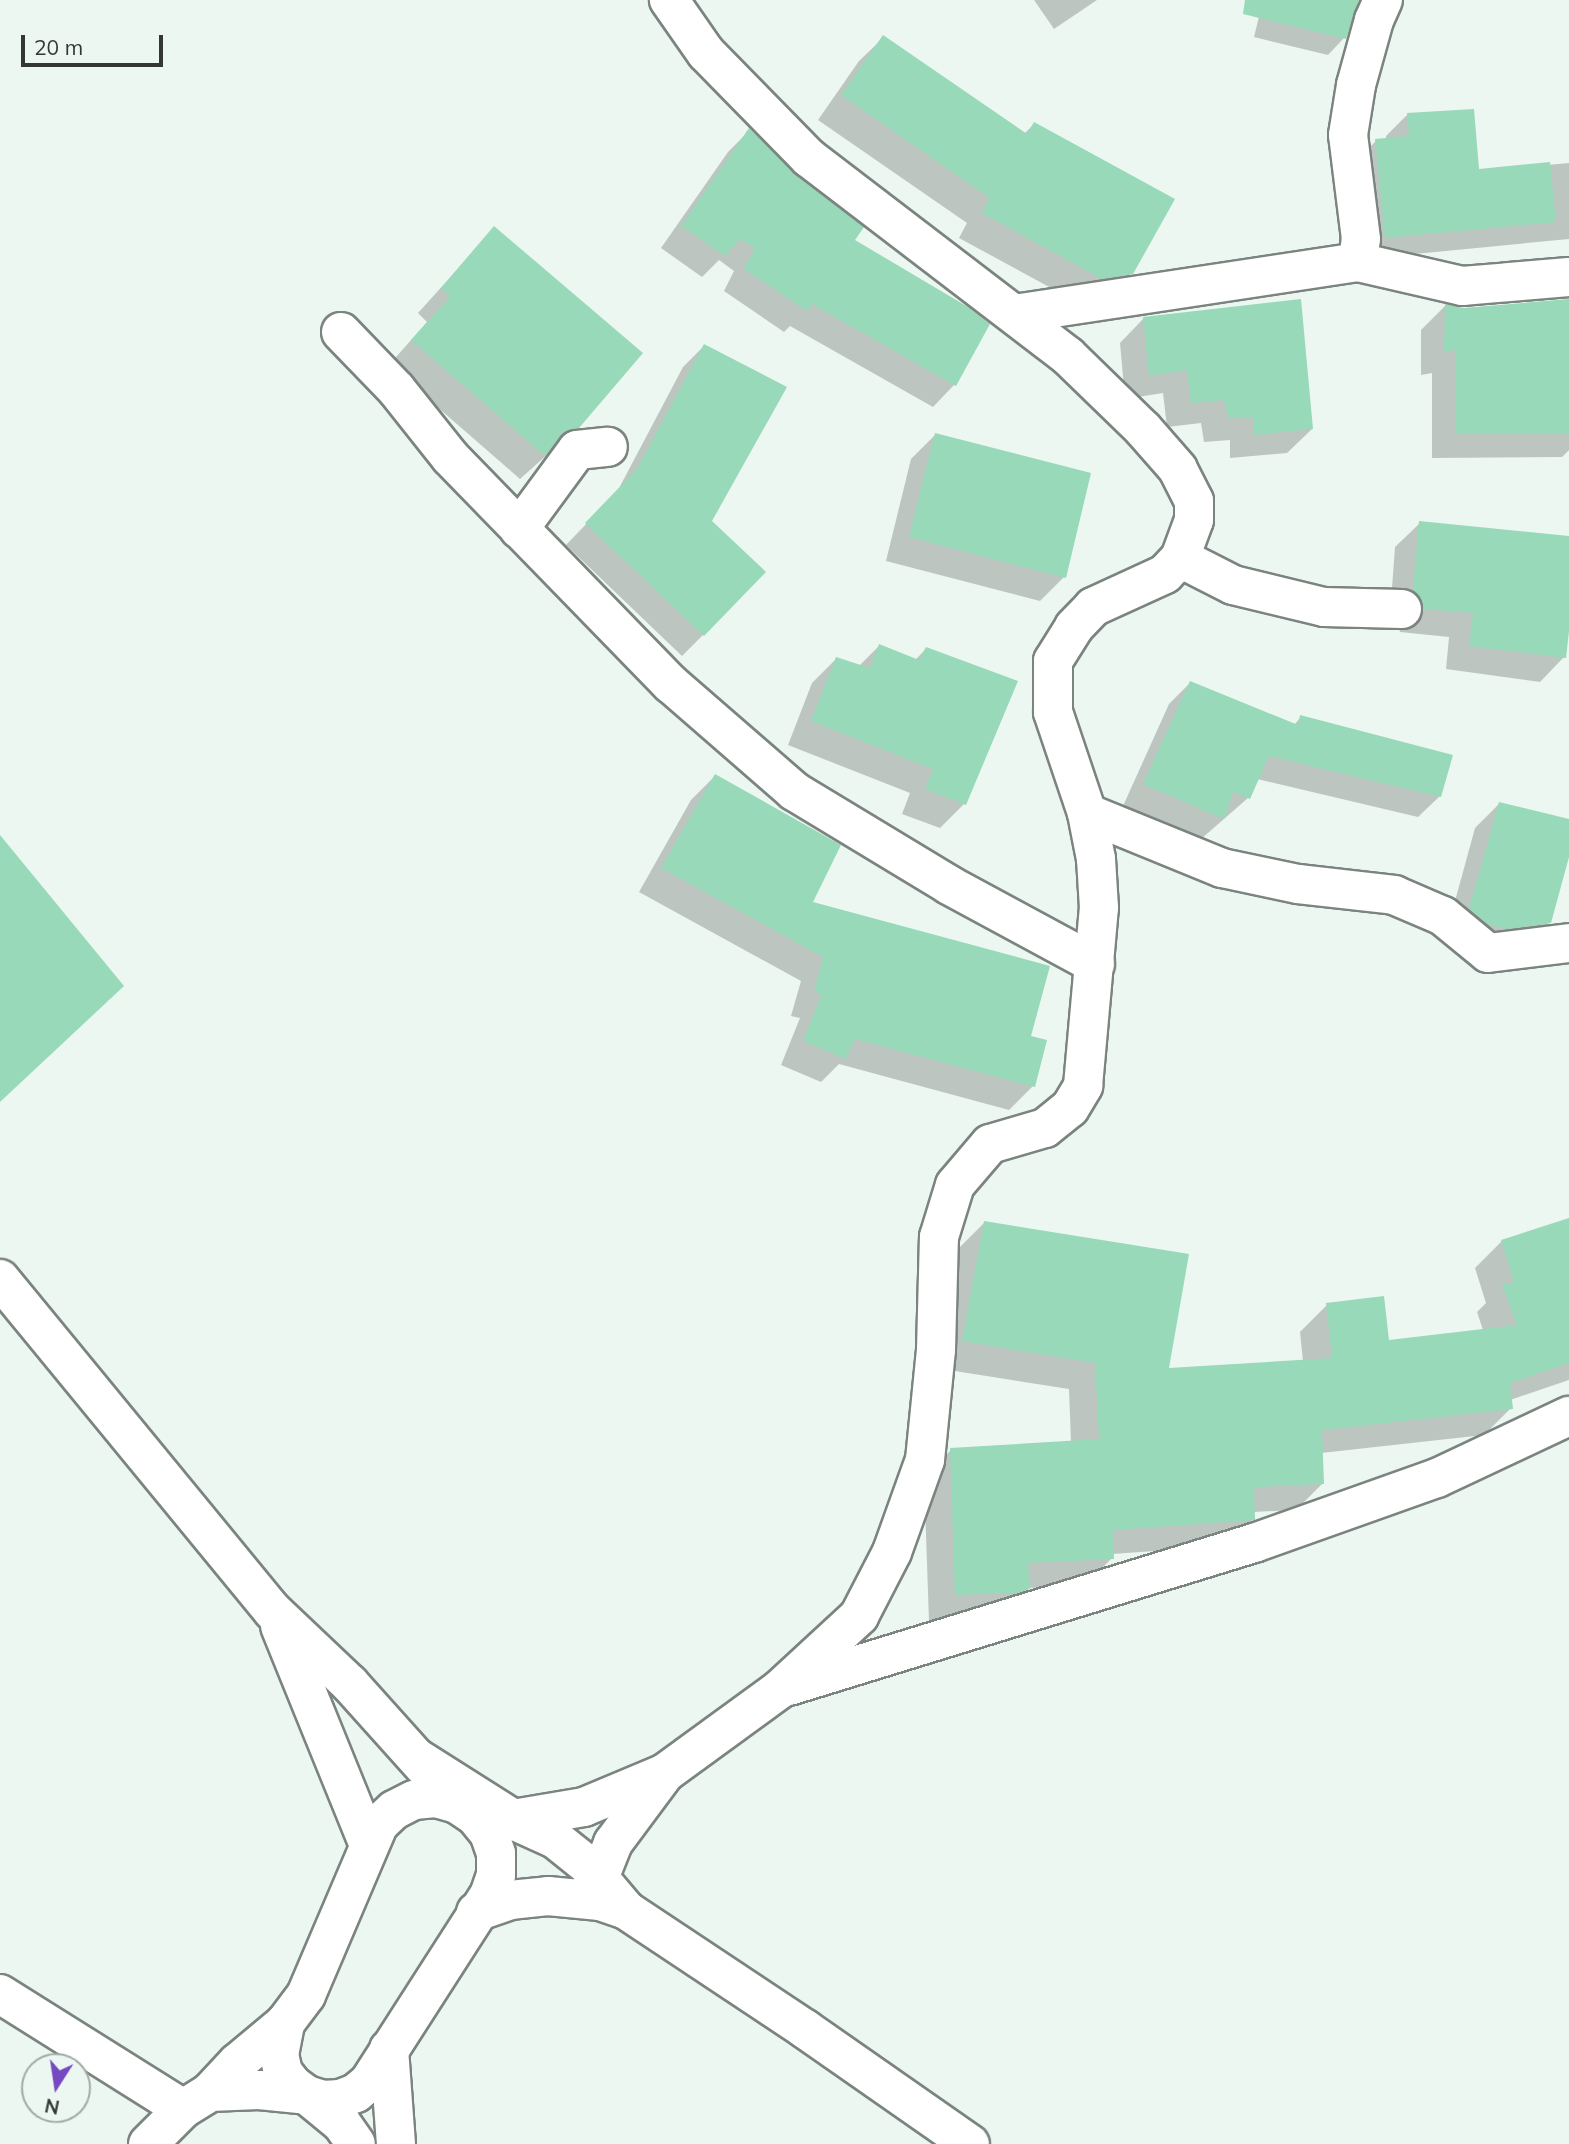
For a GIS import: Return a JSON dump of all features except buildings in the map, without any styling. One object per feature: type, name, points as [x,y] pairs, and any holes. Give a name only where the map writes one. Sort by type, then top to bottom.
[{"type":"street","points":[[356,2144],[342,2124],[293,2085],[281,2064],[279,2039],[379,1824],[394,1810],[414,1800],[436,1798],[513,1819],[584,1807],[665,1773],[780,1689],[859,1616],[892,1552],[925,1460],[936,1350],[939,1237],[955,1185],[990,1144],[1045,1128],[1070,1108],[1083,1086],[1099,908],[1096,859],[1087,813],[1054,712],[1054,661],[1074,627],[1093,607],[1165,574],[1180,558],[1194,520],[1194,501],[1178,468],[1068,356],[809,158],[706,53],[669,0]]},
{"type":"street","points":[[1359,262],[1361,239],[1348,135],[1356,85],[1374,20],[1383,0]]},
{"type":"street","points":[[1014,314],[1359,262],[1462,286],[1569,276]]},
{"type":"street","points":[[341,332],[396,389],[450,457],[671,684],[794,791],[949,885],[1095,964]]},
{"type":"street","points":[[519,528],[577,450],[608,447]]},
{"type":"street","points":[[1180,558],[1233,585],[1324,607],[1402,609]]},
{"type":"street","points":[[1087,813],[1222,867],[1298,884],[1394,895],[1443,916],[1488,953],[1569,943]]},
{"type":"street","points":[[0,1279],[273,1611],[349,1683],[457,1804],[475,1816],[489,1833],[496,1853],[496,1874],[489,1895],[369,2082],[356,2093],[340,2099],[323,2100],[307,2095],[259,2090],[196,2100],[0,1994]]},
{"type":"street","points":[[780,1689],[1254,1544],[1437,1478],[1569,1416]]},
{"type":"street","points":[[273,1611],[364,1854]]},
{"type":"street","points":[[417,1758],[513,1819],[555,1839],[589,1866],[589,1888]]},
{"type":"street","points":[[589,1888],[613,1843],[665,1773]]},
{"type":"street","points":[[476,1912],[510,1900],[589,1888],[626,1910],[970,2144]]},
{"type":"street","points":[[148,2144],[295,2009]]},
{"type":"street","points":[[385,2055],[396,2144]]}]
